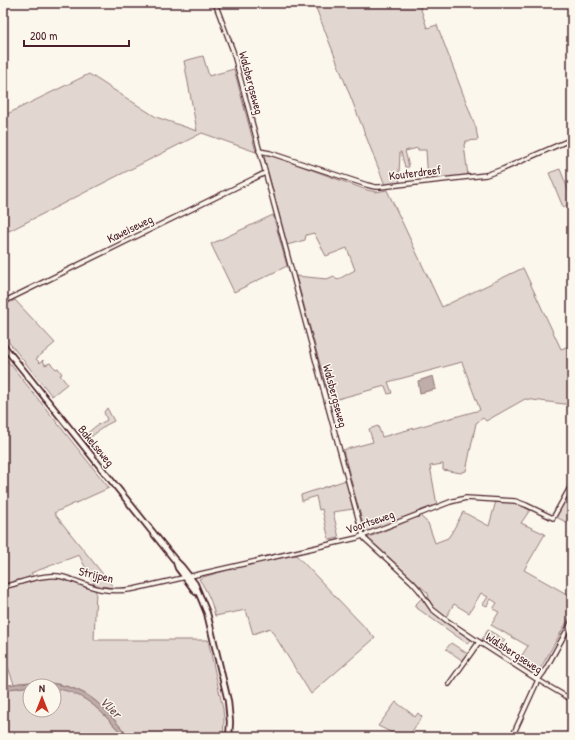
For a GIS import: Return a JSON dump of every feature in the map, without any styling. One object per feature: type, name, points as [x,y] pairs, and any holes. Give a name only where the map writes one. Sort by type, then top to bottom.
[{"type":"main road","name":"Bakelseweg","points":[[3,345],[174,559],[178,568],[188,577],[202,601],[207,613],[228,701],[230,722],[229,737]]},
{"type":"street","name":"Walsbergseweg","points":[[215,3],[233,51],[363,536],[412,582],[432,609],[478,642],[572,700]]},
{"type":"street","name":"Kouterdreef","points":[[259,150],[270,152],[367,185],[380,187],[486,175],[572,139]]},
{"type":"street","name":"Kaweiseweg","points":[[3,302],[265,174]]},
{"type":"street","name":"Voortseweg","points":[[188,577],[357,538],[450,502],[466,498],[515,501],[553,518],[572,484]]},
{"type":"street","name":"Strijpen","points":[[3,587],[44,576],[57,576],[98,588],[109,590],[126,590],[188,577]]},
{"type":"street","points":[[512,737],[538,680],[572,621]]},
{"type":"street","points":[[449,684],[478,642]]},
{"type":"shaded area","points":[[314,3],[419,3],[427,28],[437,25],[476,128],[478,140],[466,141],[464,145],[468,176],[428,181],[426,150],[418,150],[418,148],[405,151],[409,167],[405,167],[400,152],[400,184],[385,185]]},
{"type":"shaded area","points":[[203,56],[209,76],[234,69],[256,152],[202,133],[9,231],[3,222],[3,116],[89,74],[156,117],[197,131],[184,61]]},
{"type":"shaded area","points":[[263,153],[367,190],[376,192],[387,190],[442,307],[523,268],[561,349],[572,345],[572,405],[525,399],[486,421],[483,418],[476,423],[466,471],[461,473],[443,470],[443,464],[430,466],[437,505],[378,529],[365,532],[343,450],[373,442],[369,429],[378,426],[382,437],[480,410],[462,362],[388,382],[392,393],[388,394],[385,386],[330,401],[296,276],[327,279],[334,276],[337,280],[355,270],[347,248],[326,256],[314,233],[306,235],[305,240],[287,245]]},
{"type":"shaded area","points":[[560,169],[572,199],[572,203],[563,207],[549,173]]},
{"type":"shaded area","points":[[273,215],[287,266],[234,292],[211,244]]},
{"type":"shaded area","points":[[15,300],[55,343],[36,359],[40,363],[43,360],[45,365],[50,363],[56,369],[58,368],[62,374],[60,375],[67,384],[52,396],[3,335],[3,306]]},
{"type":"shaded area","points":[[3,355],[109,488],[54,513],[114,588],[94,584],[79,555],[31,573],[33,576],[3,584]]},
{"type":"shaded area","points":[[433,376],[436,389],[420,393],[418,381]]},
{"type":"shaded area","points":[[107,408],[114,421],[106,425],[87,440],[84,436],[96,426],[107,420],[104,412]]},
{"type":"shaded area","points":[[346,480],[353,509],[333,512],[339,538],[329,540],[322,509],[319,510],[316,496],[302,501],[301,495]]},
{"type":"shaded area","points":[[572,487],[572,525],[556,517]]},
{"type":"shaded area","points":[[496,501],[513,502],[530,510],[521,523],[545,534],[524,570],[572,597],[572,613],[536,676],[516,664],[528,646],[491,625],[499,612],[493,609],[497,603],[491,599],[487,606],[483,604],[488,597],[481,593],[469,613],[454,604],[446,617],[430,603],[428,593],[367,538],[420,516],[428,523],[435,543],[448,538],[463,512],[489,526]]},
{"type":"shaded area","points":[[296,555],[375,638],[311,694],[270,628],[253,634],[246,610],[215,616],[209,597],[199,579],[245,565]]},
{"type":"shaded area","points":[[43,578],[58,578],[96,589],[94,640],[208,640],[223,709],[223,737],[129,737],[112,717],[93,699],[75,689],[62,685],[62,678],[22,678],[22,683],[14,684],[3,653],[3,589]]},
{"type":"shaded area","points":[[422,598],[433,613],[471,640],[467,643],[465,642],[414,606]]},
{"type":"shaded area","points":[[488,630],[505,640],[496,652],[481,641]]},
{"type":"shaded area","points":[[451,643],[468,654],[463,661],[446,649]]},
{"type":"shaded area","points":[[22,683],[22,687],[3,690],[3,686]]},
{"type":"shaded area","points":[[62,685],[80,691],[88,696],[114,719],[129,737],[125,737],[102,713],[86,700],[62,690]]},
{"type":"shaded area","points":[[22,687],[22,718],[62,718],[62,690],[72,692],[94,706],[125,737],[3,737],[3,690]]},
{"type":"shaded area","points":[[396,702],[415,717],[418,713],[422,717],[408,737],[401,737],[378,726]]},
{"type":"water label","name":"Vlier","points":[[111,707]]}]
